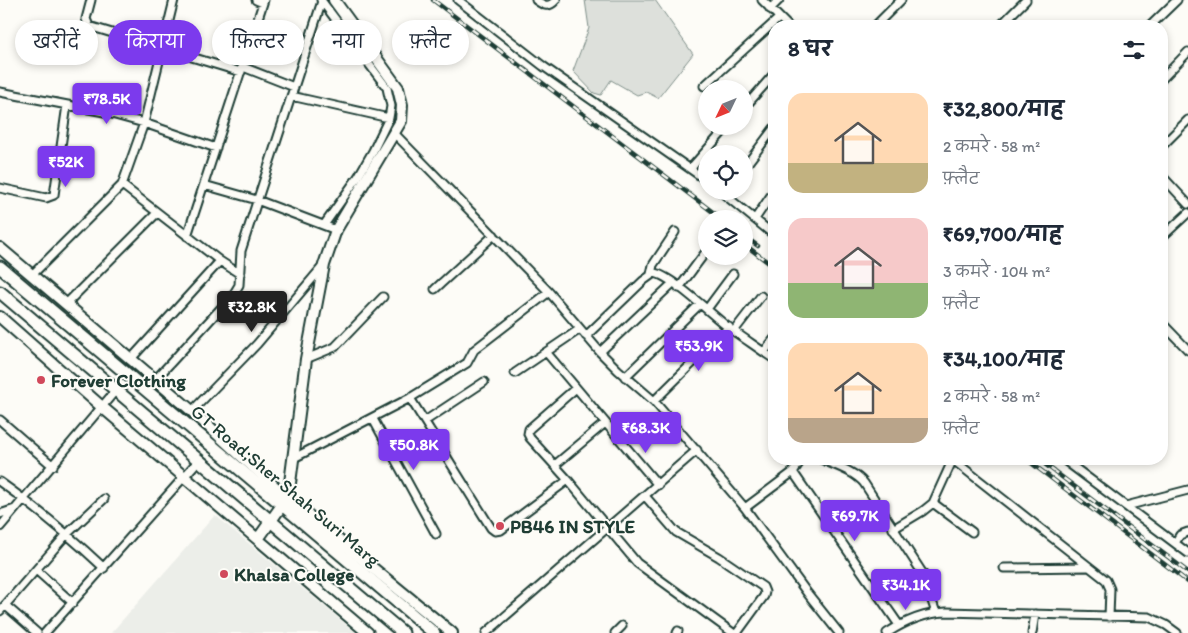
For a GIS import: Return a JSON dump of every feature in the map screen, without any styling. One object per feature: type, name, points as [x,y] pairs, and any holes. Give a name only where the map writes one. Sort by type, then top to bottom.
[{"type":"main road","points":[[258,539],[284,501],[294,458],[306,359],[324,265],[336,230],[395,134],[401,121],[402,106],[398,88],[334,0]]},
{"type":"main road","points":[[0,248],[192,411],[284,501],[452,633]]},
{"type":"main road","name":"GT Road;Sher Shah Suri Marg","points":[[0,266],[284,501],[434,633]]},
{"type":"main road","name":"GT Road;Sher Shah Suri Marg","points":[[0,293],[403,633]]},
{"type":"main road","points":[[0,317],[102,407],[368,633]]},
{"type":"street","points":[[91,0],[86,20],[89,26],[108,32]]},
{"type":"street","points":[[169,20],[174,0]]},
{"type":"street","points":[[187,236],[264,1],[256,0]]},
{"type":"street","points":[[155,380],[233,295],[238,285],[241,251],[321,0]]},
{"type":"street","points":[[321,0],[387,88],[391,106],[389,118],[358,177],[324,226]]},
{"type":"street","points":[[458,0],[543,66],[698,174]]},
{"type":"street","points":[[536,0],[546,6],[550,6],[556,0]]},
{"type":"street","points":[[762,0],[781,20]]},
{"type":"street","points":[[770,9],[780,0]]},
{"type":"street","points":[[880,20],[901,0]]},
{"type":"street","points":[[1006,20],[1026,0]]},
{"type":"street","points":[[1156,20],[1177,0]]},
{"type":"street","points":[[711,80],[768,28]]},
{"type":"street","points":[[1168,73],[1188,52]]},
{"type":"street","points":[[202,59],[242,69],[294,86]]},
{"type":"street","points":[[32,276],[122,185],[144,123],[158,65]]},
{"type":"street","points":[[753,98],[768,81]]},
{"type":"street","points":[[0,92],[144,123],[216,148]]},
{"type":"street","points":[[291,96],[389,118]]},
{"type":"street","points":[[0,188],[46,198],[54,195],[67,105]]},
{"type":"street","points":[[1168,141],[1187,124]]},
{"type":"street","points":[[395,134],[549,292],[600,352],[654,401],[745,508],[839,633]]},
{"type":"street","points":[[691,168],[720,135]]},
{"type":"street","points":[[753,156],[768,136]]},
{"type":"street","points":[[1168,183],[1188,204]]},
{"type":"street","points":[[122,185],[220,261],[240,274]]},
{"type":"street","points":[[204,185],[257,200],[336,230]]},
{"type":"street","points":[[733,200],[768,230]]},
{"type":"street","points":[[755,219],[768,200]]},
{"type":"street","points":[[66,304],[157,213]]},
{"type":"street","points":[[1168,232],[1188,213]]},
{"type":"street","points":[[586,336],[651,274],[653,265],[675,232]]},
{"type":"street","points":[[435,289],[494,235]]},
{"type":"street","points":[[130,360],[220,261]]},
{"type":"street","points":[[680,288],[698,263]]},
{"type":"street","points":[[192,411],[257,344],[324,265]]},
{"type":"street","points":[[651,274],[658,273],[673,283],[768,355]]},
{"type":"street","points":[[707,310],[733,274]]},
{"type":"street","points":[[600,352],[673,283]]},
{"type":"street","points":[[294,458],[373,419],[467,363],[474,350],[549,292]]},
{"type":"street","points":[[654,401],[732,329],[761,296]]},
{"type":"street","points":[[306,359],[335,347],[383,297]]},
{"type":"street","points":[[626,377],[700,304]]},
{"type":"street","points":[[515,373],[580,329]]},
{"type":"street","points":[[1168,329],[1188,350]]},
{"type":"street","points":[[764,352],[768,347]]},
{"type":"street","points":[[546,352],[658,486]]},
{"type":"street","points":[[425,421],[484,382]]},
{"type":"street","points":[[576,388],[529,429],[530,438],[608,527],[636,563],[733,633]]},
{"type":"street","points":[[0,527],[116,390]]},
{"type":"street","points":[[410,398],[491,528],[495,531],[501,530],[568,480]]},
{"type":"street","points":[[373,419],[436,534]]},
{"type":"street","points":[[0,420],[53,466]]},
{"type":"street","points":[[555,465],[605,423]]},
{"type":"street","points":[[486,633],[658,486],[697,450]]},
{"type":"street","points":[[45,633],[199,460]]},
{"type":"street","points":[[745,508],[793,472],[798,465]]},
{"type":"street","points":[[834,465],[859,477],[923,574],[936,613]]},
{"type":"street","points":[[893,529],[923,512],[933,503],[950,465]]},
{"type":"street","points":[[960,465],[1108,583],[1110,588],[1109,617]]},
{"type":"street","points":[[1071,465],[1188,553]]},
{"type":"street","points":[[793,472],[899,625]]},
{"type":"street","points":[[0,482],[67,534],[104,568]]},
{"type":"street","points":[[1126,506],[1188,490]]},
{"type":"street","points":[[645,496],[676,532],[719,557],[764,587],[764,596],[737,633]]},
{"type":"street","points":[[37,633],[2,608],[67,534],[104,499]]},
{"type":"street","points":[[933,503],[972,532]]},
{"type":"street","points":[[0,514],[15,508]]},
{"type":"street","points":[[1175,543],[1180,535],[1188,532]]},
{"type":"street","points":[[1004,568],[1088,567]]},
{"type":"street","points":[[36,570],[73,603]]},
{"type":"street","points":[[886,633],[899,625],[936,613],[1149,617],[1177,633]]},
{"type":"street","points":[[1032,633],[1035,614]]},
{"type":"street","points":[[615,633],[622,626]]},
{"type":"shaded area","points":[[585,0],[655,0],[693,54],[658,98],[646,92],[637,95],[611,80],[601,95],[594,93],[573,71],[589,28]]},
{"type":"shaded area","name":"Khalsa College","points":[[215,515],[356,633],[111,633]]},
{"type":"railway","points":[[433,0],[710,210]]},
{"type":"railway","points":[[753,242],[758,246]]},
{"type":"railway","points":[[753,251],[768,262]]},
{"type":"railway","points":[[1034,465],[1188,582]]},
{"type":"railway","points":[[1046,465],[1188,572]]},
{"type":"place","name":"Forever Clothing","points":[[41,380]]},
{"type":"place","name":"PB46 IN STYLE","points":[[500,526]]},
{"type":"place","name":"Khalsa College","points":[[224,574]]}]
